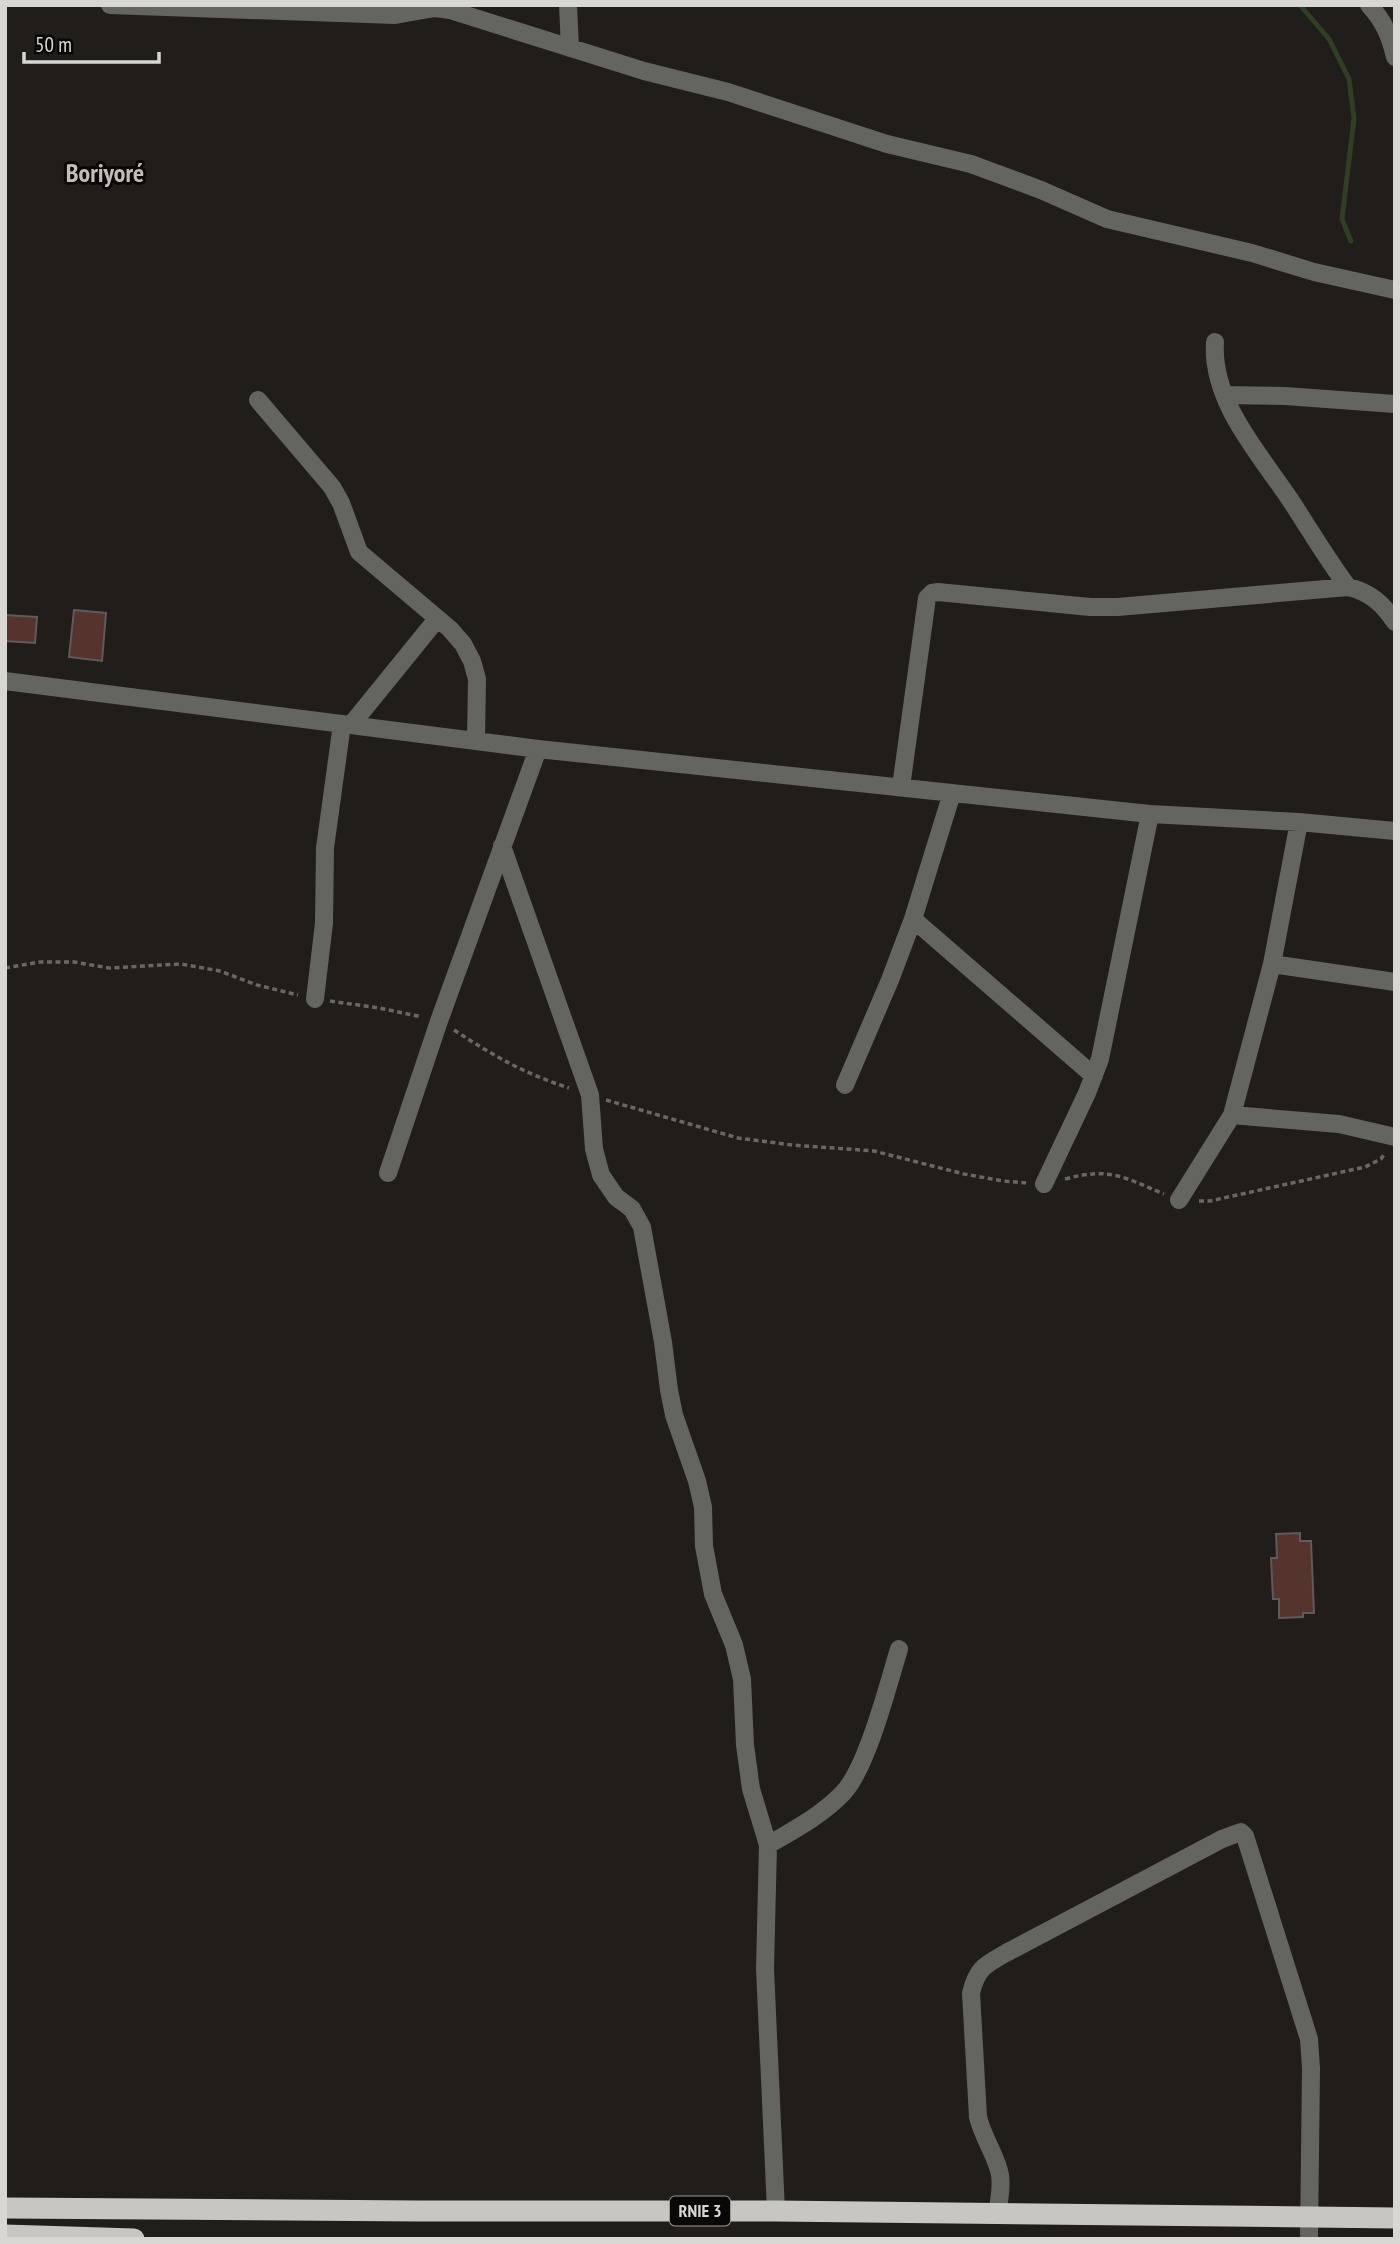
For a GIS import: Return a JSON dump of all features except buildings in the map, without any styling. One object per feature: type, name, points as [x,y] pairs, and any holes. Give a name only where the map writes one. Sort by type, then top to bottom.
[{"type":"highway","name":"RNIE 3","points":[[15,2208],[776,2211],[1395,2218]]},
{"type":"highway","points":[[15,2208],[15,2236],[134,2239]]},
{"type":"street","points":[[110,5],[395,15],[443,9],[644,71],[728,92],[887,144],[971,164],[1041,190],[1107,219],[1252,253],[1314,272],[1395,289]]},
{"type":"street","points":[[568,5],[569,48]]},
{"type":"street","points":[[1369,5],[1380,16],[1389,34],[1395,57]]},
{"type":"street","points":[[1215,342],[1214,360],[1224,395],[1251,442],[1348,587]]},
{"type":"street","points":[[1224,395],[1285,396],[1395,404]]},
{"type":"street","points":[[258,400],[332,487],[341,503],[359,552],[437,618],[463,645],[472,661],[477,679],[477,740]]},
{"type":"street","points":[[901,787],[927,598],[932,593],[1090,607],[1118,607],[1348,587],[1362,590],[1385,607],[1395,622]]},
{"type":"street","points":[[314,999],[324,923],[325,848],[346,724],[437,618]]},
{"type":"street","points":[[5,681],[538,749],[1150,814],[1299,822],[1395,831]]},
{"type":"street","points":[[388,1173],[439,1021],[538,749]]},
{"type":"street","points":[[845,1085],[914,919],[952,793]]},
{"type":"street","points":[[1044,1184],[1100,1059],[1150,814]]},
{"type":"street","points":[[1179,1200],[1232,1115],[1272,964],[1299,822]]},
{"type":"street","points":[[502,846],[590,1095],[594,1149],[601,1175],[616,1197],[632,1209],[642,1227],[674,1415],[703,1507],[704,1546],[713,1594],[734,1645],[742,1679],[745,1745],[751,1789],[768,1845],[765,1969],[776,2211]]},
{"type":"street","points":[[914,919],[1094,1076]]},
{"type":"street","points":[[1272,964],[1395,982]]},
{"type":"street","points":[[1232,1115],[1339,1124],[1391,1143]]},
{"type":"street","points":[[768,1845],[807,1823],[844,1792],[864,1757],[899,1649]]},
{"type":"street","points":[[997,2214],[1001,2191],[1000,2175],[978,2118],[971,1993],[975,1976],[986,1964],[1006,1953],[1222,1839],[1241,1832],[1245,1836],[1309,2039],[1309,2239]]},
{"type":"path","points":[[5,968],[40,962],[74,962],[108,968],[181,964],[220,971],[257,985],[314,999],[379,1008],[439,1021],[500,1060],[536,1077],[691,1126],[738,1138],[874,1151],[1003,1181],[1044,1184],[1103,1172],[1120,1176],[1179,1200],[1210,1201],[1365,1167],[1381,1159],[1391,1143]]},
{"type":"waterway","points":[[1300,5],[1329,39],[1349,79],[1354,118],[1342,219],[1351,241]]},
{"type":"district","name":"Boriyoré","points":[[105,173]]}]
